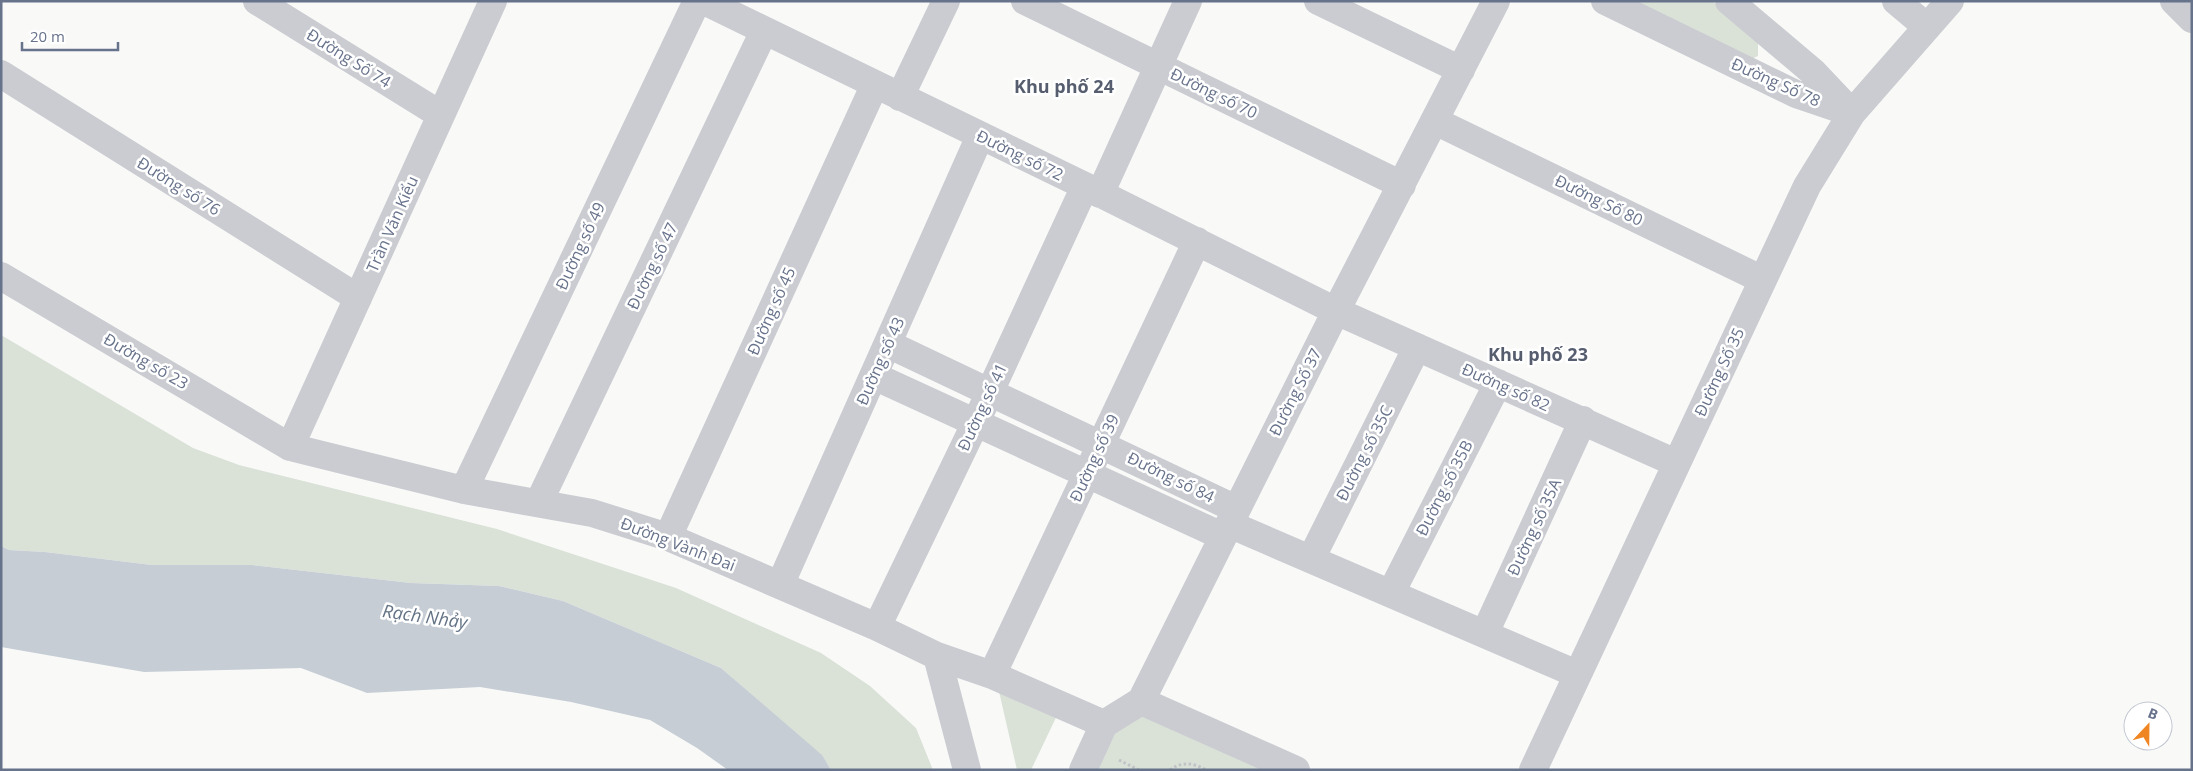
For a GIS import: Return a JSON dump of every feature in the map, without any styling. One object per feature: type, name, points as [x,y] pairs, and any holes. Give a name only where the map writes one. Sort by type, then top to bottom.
[{"type":"street","name":"Đường Số 74","points":[[257,1],[441,115]]},
{"type":"street","name":"Trần Văn Kiểu","points":[[290,447],[493,1]]},
{"type":"street","name":"Đường số 49","points":[[464,490],[697,1]]},
{"type":"street","name":"Đường số 72","points":[[704,1],[1197,241],[1336,311]]},
{"type":"street","points":[[900,97],[946,1]]},
{"type":"street","name":"Đường số 70","points":[[1025,1],[1402,185]]},
{"type":"street","points":[[1093,190],[1159,66],[1188,1]]},
{"type":"street","points":[[1318,1],[1461,70]]},
{"type":"street","name":"Đường Số 37","points":[[1142,701],[1336,311],[1496,1]]},
{"type":"street","name":"Đường Số 78","points":[[1605,1],[1796,94],[1852,113]]},
{"type":"street","name":"Đường Số 78","points":[[1729,1],[1813,72],[1852,113]]},
{"type":"street","points":[[1896,1],[1928,27]]},
{"type":"street","name":"Đường Số 35","points":[[1533,770],[1807,186],[1852,113],[1950,1]]},
{"type":"street","points":[[2174,1],[2192,19]]},
{"type":"street","name":"Đường số 47","points":[[539,502],[764,31]]},
{"type":"street","name":"Đường số 76","points":[[1,74],[358,298]]},
{"type":"street","name":"Đường số 45","points":[[668,537],[874,84]]},
{"type":"street","name":"Đường Số 80","points":[[1435,121],[1763,280]]},
{"type":"street","name":"Đường số 43","points":[[780,585],[980,136]]},
{"type":"street","name":"Đường số 41","points":[[877,628],[990,391],[1093,190]]},
{"type":"street","name":"Đường số 39","points":[[992,675],[1197,241]]},
{"type":"street","name":"Đường số 23","points":[[1,276],[290,447]]},
{"type":"street","name":"Đường số 82","points":[[1336,311],[1676,463]]},
{"type":"street","name":"Đường số 84","points":[[888,344],[1101,443],[1229,523]]},
{"type":"street","name":"Đường số 35C","points":[[1311,559],[1418,347]]},
{"type":"street","name":"Đường số 84","points":[[874,376],[1087,472],[1229,523],[1577,674]]},
{"type":"street","name":"Đường số 35B","points":[[1390,593],[1498,383]]},
{"type":"street","name":"Đường số 35A","points":[[1485,633],[1583,420]]},
{"type":"street","name":"Đường Vành Đai","points":[[290,447],[464,490],[592,512],[668,537],[937,656],[992,675],[1104,724]]},
{"type":"street","points":[[937,656],[967,770]]},
{"type":"street","points":[[1083,770],[1104,724],[1142,701],[1296,770]]},
{"type":"path","points":[[1170,770],[1181,764],[1190,763],[1206,770]]},
{"type":"shaded area","points":[[1631,1],[1712,1],[1758,39],[1758,56],[1749,60]]},
{"type":"shaded area","points":[[1,335],[193,448],[239,465],[497,529],[676,588],[821,653],[870,686],[916,728],[933,770],[831,770],[821,755],[721,668],[563,601],[499,586],[411,583],[252,565],[152,565],[45,552],[9,550],[1,546]]},
{"type":"shaded area","points":[[995,674],[1062,705],[1031,770],[1017,770]]},
{"type":"shaded area","points":[[1134,709],[1273,770],[1090,770],[1111,724]]},
{"type":"water","name":"Rạch Nhảy","points":[[1,546],[9,550],[45,552],[152,565],[252,565],[411,583],[499,586],[563,601],[721,668],[822,755],[831,770],[728,770],[697,748],[650,720],[571,702],[480,687],[367,693],[301,668],[144,672],[1,647]]},
{"type":"district","name":"Khu phố 24","points":[[1064,86]]},
{"type":"district","name":"Khu phố 23","points":[[1538,354]]}]
